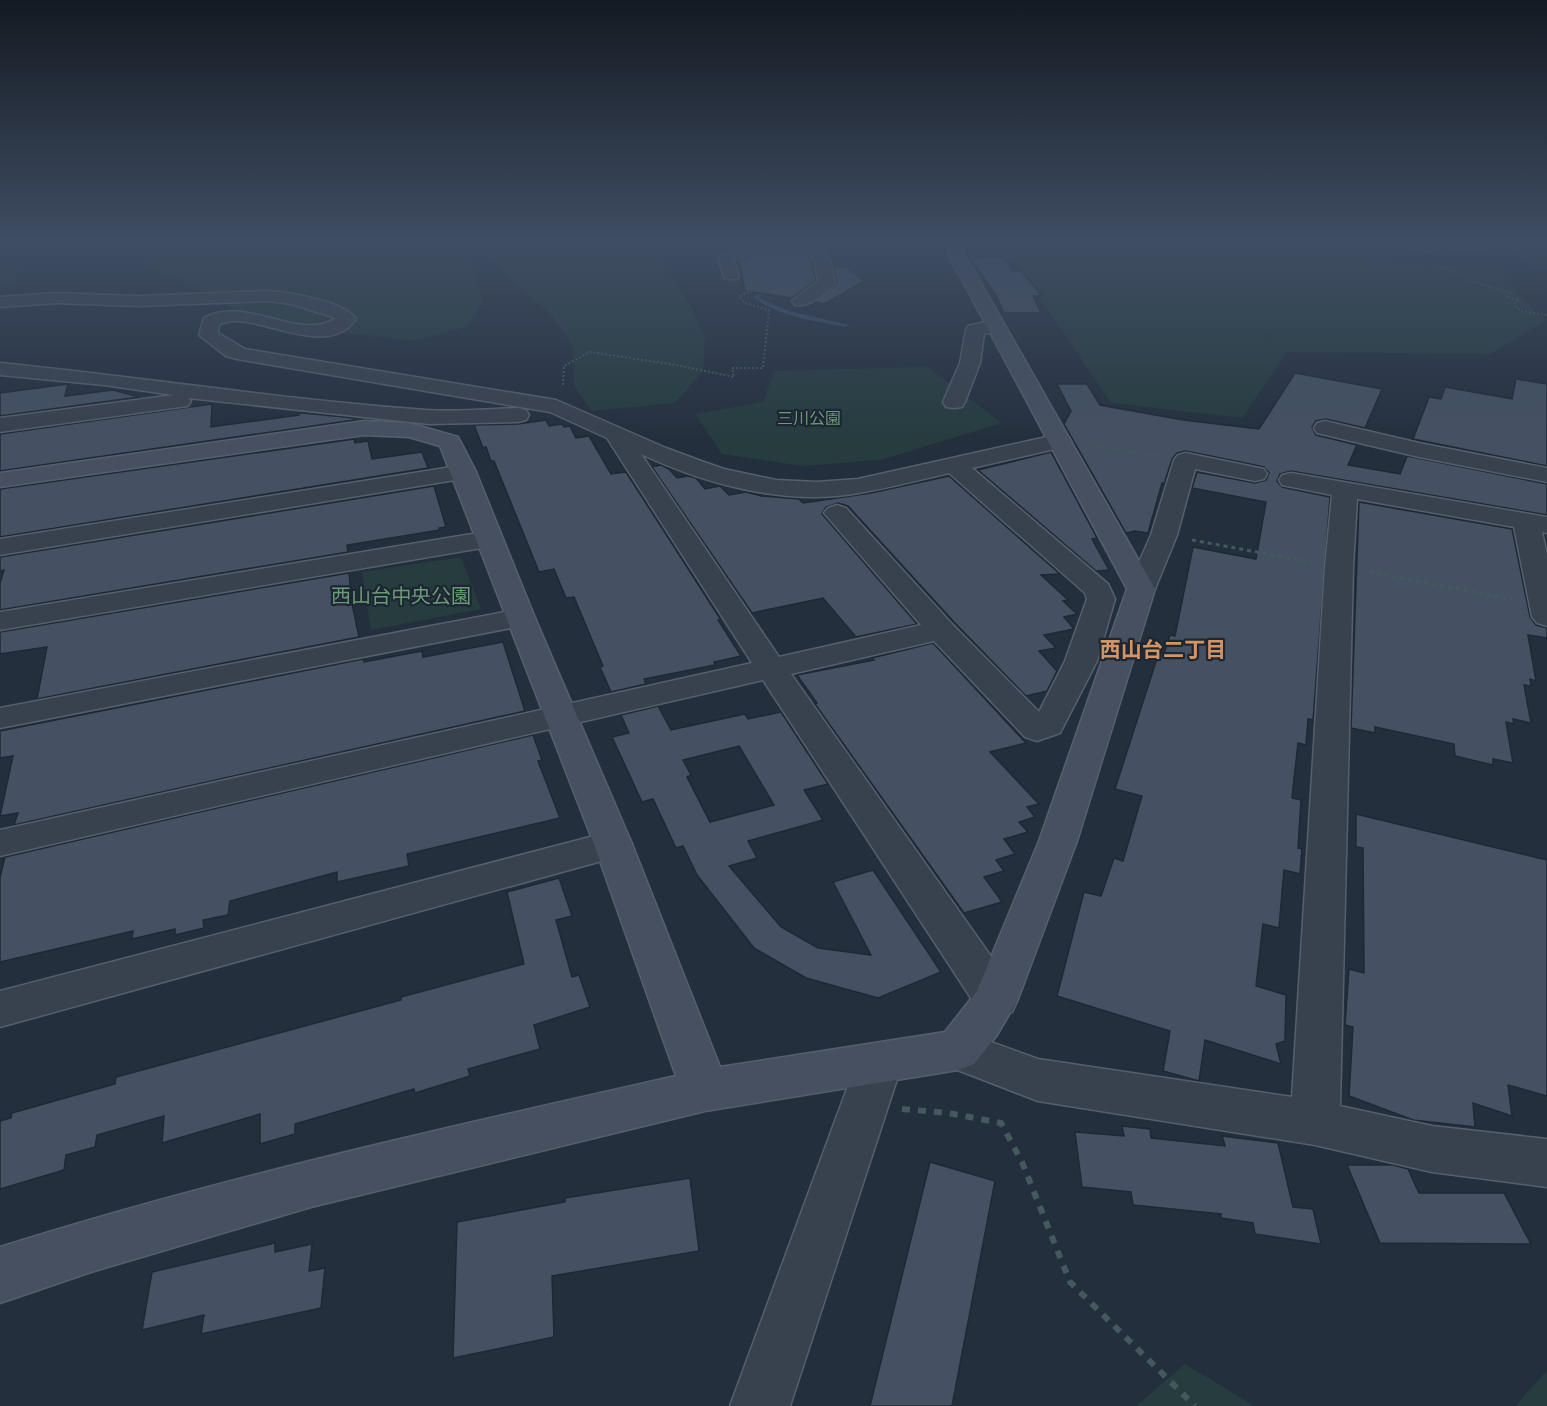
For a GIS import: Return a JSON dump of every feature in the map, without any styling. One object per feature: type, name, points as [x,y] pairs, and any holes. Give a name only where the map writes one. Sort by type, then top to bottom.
[{"type":"street","points":[[323,308],[341,313],[347,319],[341,325],[328,329],[300,329],[280,327],[251,318],[222,315],[210,321],[208,335],[233,352],[244,355],[565,409],[658,453],[718,475],[776,487],[817,489],[858,486],[1060,441]]},
{"type":"street","points":[[985,308],[1141,589]]},
{"type":"street","points":[[954,402],[970,363],[975,330],[995,326]]},
{"type":"street","points":[[0,369],[104,380],[419,424],[450,442],[613,844],[705,1090]]},
{"type":"street","points":[[0,424],[221,396]]},
{"type":"street","points":[[0,480],[364,428],[565,409]]},
{"type":"street","points":[[1325,428],[1419,450],[1547,475]]},
{"type":"street","points":[[616,434],[996,999]]},
{"type":"street","points":[[0,1275],[91,1245],[311,1183],[705,1090],[872,1085],[958,1050],[996,999],[1058,841],[1141,589],[1164,535],[1186,460],[1255,474]]},
{"type":"street","points":[[837,513],[941,630],[1037,730],[1048,726],[1081,661],[1101,599],[1098,590],[953,464]]},
{"type":"street","points":[[0,547],[464,472]]},
{"type":"street","points":[[1291,480],[1537,523],[1547,617]]},
{"type":"street","points":[[1315,1123],[1345,489]]},
{"type":"street","points":[[0,621],[490,538]]},
{"type":"street","points":[[0,718],[520,618]]},
{"type":"street","points":[[0,843],[941,630]]},
{"type":"street","points":[[0,1009],[613,844]]},
{"type":"street","points":[[958,1050],[1038,1080],[1315,1123],[1432,1149],[1547,1163]]},
{"type":"street","points":[[760,1406],[872,1085]]},
{"type":"path","points":[[565,409],[564,366],[590,352],[676,365],[734,377],[732,368],[763,368],[769,310],[761,308]]},
{"type":"path","points":[[1518,308],[1521,311],[1547,315]]},
{"type":"path","points":[[1060,441],[1186,460]]},
{"type":"path","points":[[872,1085],[948,1113],[1001,1123],[1022,1162],[1070,1282],[1195,1406]]},
{"type":"green space","points":[[231,308],[480,308],[467,327],[413,341],[285,326]]},
{"type":"green space","points":[[543,308],[692,308],[705,337],[703,371],[675,403],[592,411],[574,386],[573,345],[551,315]]},
{"type":"green space","points":[[1046,308],[1531,308],[1545,321],[1490,354],[1287,352],[1242,418],[1111,403]]},
{"type":"green space","name":"三川公園","points":[[927,367],[1002,423],[880,460],[802,466],[722,454],[695,414],[763,402],[774,371]]},
{"type":"green space","name":"西山台中央公園","points":[[461,557],[481,609],[371,630],[362,572]]},
{"type":"green space","points":[[1185,1364],[1255,1406],[1136,1406]]},
{"type":"green space","points":[[1547,1370],[1547,1406],[1515,1406]]},
{"type":"building","points":[[1002,308],[1038,308],[1041,313],[1004,313]]},
{"type":"building","points":[[1295,373],[1382,389],[1365,428],[1326,419],[1316,421],[1312,427],[1316,435],[1357,445],[1348,465],[1400,474],[1407,456],[1547,484],[1547,515],[1291,471],[1280,474],[1277,481],[1282,487],[1330,497],[1313,720],[1308,719],[1306,745],[1298,743],[1292,798],[1301,800],[1298,848],[1302,849],[1300,874],[1284,870],[1279,928],[1263,924],[1256,986],[1286,995],[1285,1041],[1276,1044],[1281,1064],[1205,1040],[1199,1081],[1163,1071],[1170,1031],[1057,996],[1084,892],[1101,896],[1114,858],[1123,861],[1142,796],[1115,789],[1159,652],[1164,654],[1170,635],[1175,636],[1193,547],[1256,559],[1266,502],[1192,488],[1197,472],[1255,483],[1266,480],[1269,473],[1264,467],[1186,451],[1177,453],[1172,459],[1164,484],[1162,483],[1148,533],[1135,531],[1126,533],[1064,424],[1071,411],[1057,384],[1087,384],[1100,405],[1183,420],[1259,429]]},
{"type":"building","points":[[1516,379],[1547,384],[1547,466],[1413,439],[1429,397],[1441,399],[1445,387],[1512,399]]},
{"type":"building","points":[[68,384],[65,396],[113,390],[139,397],[0,416],[0,393]]},
{"type":"building","points":[[212,404],[211,427],[299,415],[299,413],[354,418],[354,420],[0,471],[0,434]]},
{"type":"building","points":[[546,420],[549,426],[562,424],[564,427],[570,426],[576,438],[589,436],[611,474],[626,472],[721,620],[718,620],[741,656],[714,662],[715,665],[644,679],[646,684],[611,692],[600,667],[603,666],[574,597],[566,598],[554,569],[539,572],[494,461],[491,461],[486,447],[483,448],[474,425],[518,424]]},
{"type":"building","points":[[354,439],[355,443],[368,441],[372,459],[422,452],[428,468],[0,537],[0,489]]},
{"type":"building","points":[[1051,452],[1097,538],[1092,539],[1109,570],[1096,571],[978,470]]},
{"type":"building","points":[[661,465],[669,469],[677,478],[688,476],[696,478],[705,489],[720,486],[729,495],[746,492],[762,496],[799,499],[803,503],[871,493],[949,476],[1060,574],[1041,575],[1068,600],[1063,601],[1077,614],[1064,617],[1074,629],[1044,635],[1056,648],[1039,651],[1057,671],[1047,691],[1026,696],[954,622],[848,506],[838,503],[826,507],[822,514],[917,624],[856,637],[823,598],[752,613],[652,467]]},
{"type":"building","points":[[434,486],[446,527],[439,528],[440,530],[347,545],[348,552],[0,610],[0,583],[4,570],[0,571],[0,557]]},
{"type":"building","points":[[1359,502],[1512,529],[1530,617],[1536,625],[1547,628],[1547,638],[1528,635],[1536,681],[1530,679],[1531,686],[1524,685],[1531,723],[1513,719],[1514,724],[1506,722],[1513,763],[1493,759],[1493,765],[1455,756],[1454,744],[1375,727],[1375,733],[1351,728]]},
{"type":"building","points":[[349,573],[352,604],[359,637],[37,699],[47,647],[0,654],[0,632]]},
{"type":"building","points":[[503,642],[525,711],[14,825],[18,813],[0,816],[13,756],[0,758],[0,731],[363,659],[364,662],[422,651],[423,657]]},
{"type":"building","points":[[933,643],[1026,743],[990,752],[1039,804],[1027,807],[1035,817],[1019,822],[1028,832],[1004,839],[1015,854],[996,860],[1004,871],[984,877],[1002,902],[964,913],[815,704],[817,703],[797,675],[874,660],[872,658]]},
{"type":"building","points":[[658,706],[671,730],[745,714],[748,719],[781,712],[828,784],[804,790],[823,820],[748,841],[757,858],[729,866],[781,927],[818,948],[871,955],[833,882],[873,870],[941,972],[878,998],[806,978],[754,948],[697,875],[683,846],[676,848],[653,799],[642,802],[612,737],[629,733],[621,715]],"holes":[[[739,746],[774,805],[710,822],[687,777],[691,775],[683,760]]]},
{"type":"building","points":[[533,735],[542,760],[538,761],[560,818],[407,854],[409,866],[337,882],[337,872],[230,901],[228,915],[203,920],[204,928],[175,935],[175,929],[132,939],[133,931],[0,962],[0,877],[5,857]]},
{"type":"building","points":[[1356,814],[1547,860],[1547,1096],[1508,1085],[1512,1116],[1473,1103],[1475,1127],[1413,1120],[1349,1096],[1353,1027],[1345,1025],[1349,969],[1364,973],[1363,848],[1356,847]]},
{"type":"building","points":[[559,878],[572,916],[556,920],[572,977],[579,975],[590,1007],[534,1025],[540,1049],[468,1069],[470,1076],[415,1093],[414,1089],[295,1124],[295,1134],[260,1144],[260,1114],[162,1143],[164,1116],[97,1135],[95,1147],[66,1155],[64,1170],[0,1189],[0,1121],[11,1118],[12,1113],[115,1084],[116,1077],[401,1000],[401,997],[524,964],[507,892]]},
{"type":"building","points":[[1122,1126],[1150,1129],[1151,1138],[1225,1146],[1222,1136],[1278,1143],[1293,1207],[1313,1209],[1321,1244],[1255,1234],[1253,1223],[1221,1218],[1221,1214],[1133,1205],[1131,1192],[1082,1187],[1075,1132],[1124,1136]]},
{"type":"building","points":[[930,1162],[995,1181],[952,1406],[870,1406]]},
{"type":"building","points":[[1347,1165],[1393,1165],[1408,1169],[1419,1193],[1504,1193],[1531,1244],[1380,1243]]},
{"type":"building","points":[[690,1178],[699,1251],[552,1276],[554,1337],[453,1358],[457,1222],[565,1202],[565,1198]]},
{"type":"building","points":[[275,1243],[275,1252],[312,1244],[309,1271],[325,1268],[321,1308],[201,1334],[204,1315],[142,1330],[152,1272]]},
{"type":"waterway","points":[[775,308],[846,325]]},
{"type":"district","name":"西山台二丁目","points":[[1163,649]]}]
